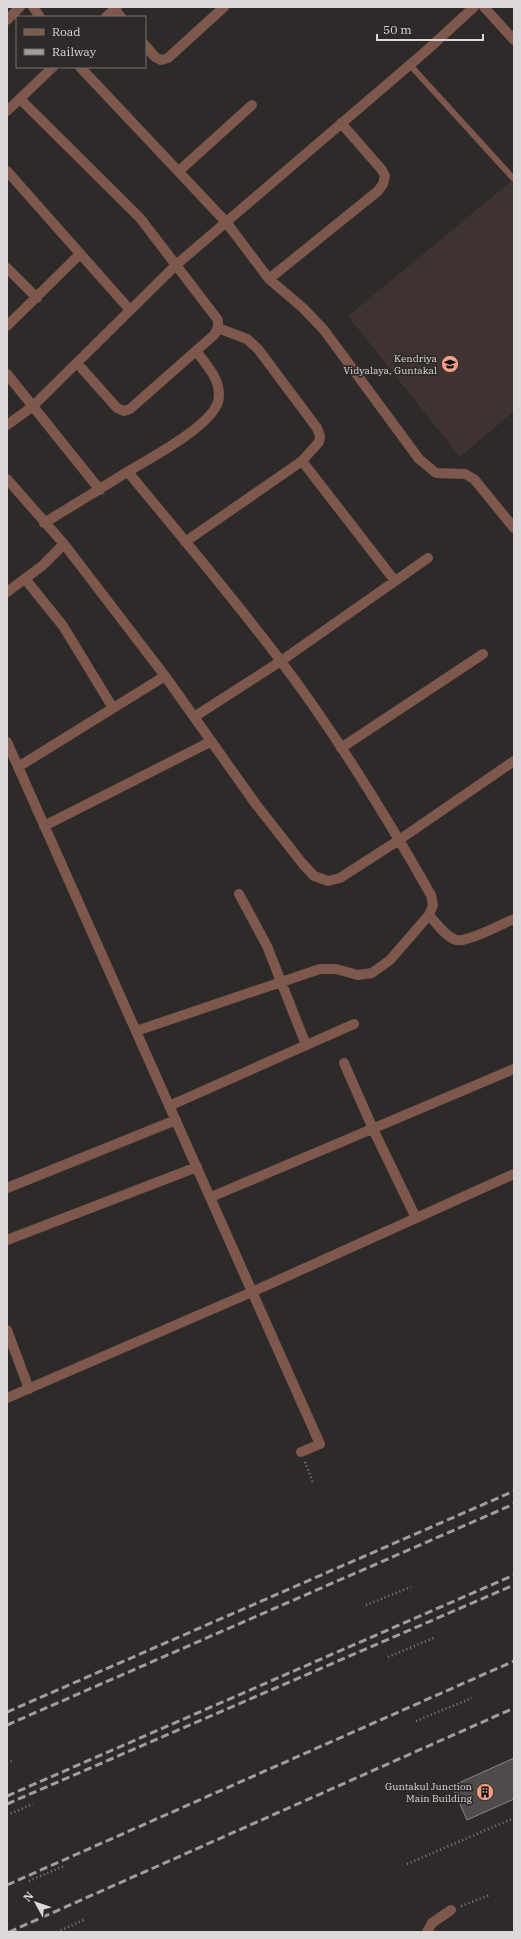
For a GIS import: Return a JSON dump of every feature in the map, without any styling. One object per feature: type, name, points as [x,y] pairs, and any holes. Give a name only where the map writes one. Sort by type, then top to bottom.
[{"type":"street","points":[[7,20],[20,7]]},
{"type":"street","points":[[33,7],[39,16]]},
{"type":"street","points":[[146,46],[155,57],[161,60],[168,58],[224,7]]},
{"type":"street","points":[[7,425],[32,407],[176,265],[410,65],[474,7]]},
{"type":"street","points":[[484,7],[514,40]]},
{"type":"street","points":[[108,16],[117,11]]},
{"type":"street","points":[[7,111],[52,68]]},
{"type":"street","points":[[81,68],[226,222],[269,279],[303,308],[324,330],[419,459],[429,469],[436,473],[465,474],[474,479],[514,528]]},
{"type":"street","points":[[20,99],[140,218],[218,320],[218,328],[214,335],[130,409],[124,411],[117,408],[77,363]]},
{"type":"street","points":[[179,171],[252,105]]},
{"type":"street","points":[[269,279],[378,191],[383,184],[385,176],[382,170],[341,123]]},
{"type":"street","points":[[7,172],[130,310]]},
{"type":"street","points":[[7,326],[80,254]]},
{"type":"street","points":[[7,268],[37,298]]},
{"type":"street","points":[[186,542],[302,461],[319,442],[320,436],[317,428],[258,349],[247,339],[218,328]]},
{"type":"street","points":[[44,523],[172,446],[211,414],[218,402],[218,386],[213,373],[196,351]]},
{"type":"street","points":[[7,374],[100,490]]},
{"type":"street","points":[[302,461],[395,581]]},
{"type":"street","points":[[128,472],[281,661],[341,748],[399,840],[431,895],[433,905],[429,916],[390,960],[372,973],[358,975],[336,969],[320,969],[136,1032]]},
{"type":"street","points":[[7,479],[64,544],[165,676],[210,742],[255,803],[314,876],[328,881],[340,878],[399,840],[514,761]]},
{"type":"street","points":[[7,592],[26,580],[64,544]]},
{"type":"street","points":[[194,717],[281,661],[428,558]]},
{"type":"street","points":[[26,580],[63,626],[113,708]]},
{"type":"street","points":[[341,748],[482,654]]},
{"type":"street","points":[[18,767],[165,676]]},
{"type":"street","points":[[7,742],[320,1444],[301,1452]]},
{"type":"street","points":[[44,826],[210,742]]},
{"type":"street","points":[[239,894],[267,946],[306,1045]]},
{"type":"street","points":[[429,916],[446,934],[457,940],[467,940],[514,919]]},
{"type":"street","points":[[169,1106],[354,1024]]},
{"type":"street","points":[[344,1063],[373,1129],[416,1218]]},
{"type":"street","points":[[211,1197],[514,1068]]},
{"type":"street","points":[[7,1188],[176,1120]]},
{"type":"street","points":[[7,1240],[197,1167]]},
{"type":"street","points":[[7,1398],[252,1292],[514,1174]]},
{"type":"street","points":[[7,1330],[29,1389]]},
{"type":"street","points":[[427,1932],[432,1923],[451,1910]]},
{"type":"lane","points":[[410,65],[513,178]]},
{"type":"path","points":[[301,1452],[313,1483]]},
{"type":"path","points":[[366,1606],[410,1587]]},
{"type":"path","points":[[388,1657],[436,1637]]},
{"type":"path","points":[[416,1721],[472,1698]]},
{"type":"path","points":[[7,1763],[14,1760]]},
{"type":"path","points":[[7,1815],[33,1804]]},
{"type":"path","points":[[407,1864],[514,1818]]},
{"type":"path","points":[[29,1881],[64,1866]]},
{"type":"path","points":[[451,1910],[490,1895]]},
{"type":"path","points":[[57,1932],[84,1920]]},
{"type":"shaded area","name":"Kendriya Vidyalaya, Guntakal","points":[[514,179],[514,411],[460,457],[348,316]]},
{"type":"building","name":"Guntakul Junction Main Building","points":[[514,1758],[514,1799],[467,1820],[452,1786]]},
{"type":"railway","points":[[7,1712],[514,1491]]},
{"type":"railway","points":[[7,1725],[514,1504]]},
{"type":"railway","points":[[7,1796],[514,1575]]},
{"type":"railway","points":[[7,1804],[514,1585]]},
{"type":"railway","points":[[7,1885],[514,1661]]},
{"type":"railway","points":[[9,1932],[514,1708]]},
{"type":"place","name":"Kendriya Vidyalaya, Guntakal","points":[[450,364]]},
{"type":"place","name":"Guntakul Junction Main Building","points":[[485,1792]]}]
